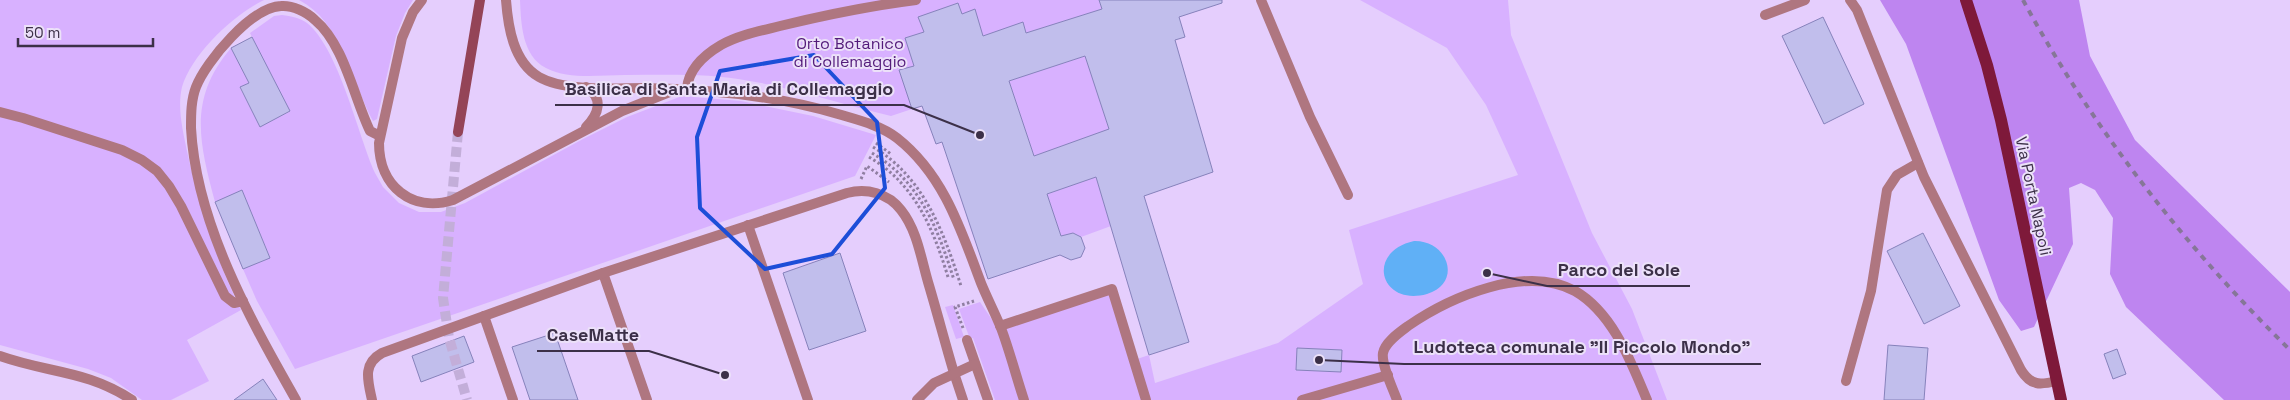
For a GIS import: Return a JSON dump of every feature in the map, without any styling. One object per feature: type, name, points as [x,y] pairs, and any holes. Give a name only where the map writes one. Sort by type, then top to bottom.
[{"type":"main road","points":[[458,132],[480,0]]},
{"type":"main road","name":"Via Porta Napoli","points":[[1966,0],[1987,65],[2001,120],[2061,400]]},
{"type":"street","points":[[422,0],[412,12],[402,38],[380,136],[380,158],[393,184],[409,198],[420,203],[432,204],[460,197],[577,134],[643,102],[685,88]]},
{"type":"street","points":[[506,0],[512,39],[521,56],[534,73],[549,81],[586,87],[685,88],[745,93],[808,106],[867,123],[890,133],[925,165],[942,189],[1000,326],[1024,400]]},
{"type":"street","points":[[685,88],[690,75],[699,62],[720,46],[738,37],[846,10],[916,0]]},
{"type":"street","points":[[1261,0],[1298,91],[1348,195]]},
{"type":"street","points":[[1765,15],[1805,0]]},
{"type":"street","points":[[1850,0],[1857,10],[1918,163],[2021,370],[2034,384],[2042,385],[2057,381]]},
{"type":"street","points":[[296,400],[243,301],[209,215],[198,173],[191,128],[192,97],[206,68],[222,46],[241,28],[268,10],[283,6],[302,12],[316,20],[328,34],[338,52],[370,131],[380,136]]},
{"type":"street","points":[[577,134],[592,121],[598,107],[595,95],[586,87]]},
{"type":"street","points":[[0,112],[122,150],[150,166],[169,186],[181,206],[224,296],[234,302],[243,301]]},
{"type":"street","points":[[1846,381],[1869,300],[1887,190],[1897,175],[1918,163]]},
{"type":"street","points":[[372,400],[367,374],[368,365],[374,358],[603,273],[855,191],[871,191],[892,202],[906,217],[915,239],[963,400]]},
{"type":"street","points":[[748,225],[808,400]]},
{"type":"street","points":[[603,273],[647,400]]},
{"type":"street","points":[[1397,400],[1383,358],[1384,350],[1396,335],[1418,319],[1477,291],[1505,284],[1547,282],[1575,292],[1599,311],[1618,338],[1647,400]]},
{"type":"street","points":[[1000,326],[1112,289],[1146,400]]},
{"type":"street","points":[[484,316],[513,400]]},
{"type":"street","points":[[967,340],[988,400]]},
{"type":"street","points":[[0,356],[80,375],[108,385],[132,400]]},
{"type":"street","points":[[917,400],[931,385],[975,364]]},
{"type":"street","points":[[1302,400],[1388,375]]},
{"type":"path","points":[[899,154],[876,141],[897,158],[948,236],[967,287]]},
{"type":"path","points":[[873,147],[894,162],[910,178],[941,230],[961,286]]},
{"type":"path","points":[[872,153],[894,168],[920,194],[934,224],[954,280]]},
{"type":"path","points":[[967,340],[956,307],[976,300],[973,293]]},
{"type":"highlighted area","points":[[814,55],[877,122],[885,188],[832,254],[765,269],[700,208],[697,137],[720,71]]},
{"type":"green space","points":[[0,0],[264,0],[240,15],[215,37],[204,49],[187,74],[182,87],[181,119],[197,192],[216,252],[241,310],[187,340],[209,381],[171,400],[142,400],[111,378],[88,369],[0,345]]},
{"type":"green space","points":[[299,0],[413,0],[405,13],[396,36],[377,119],[373,121],[335,37],[325,22]]},
{"type":"green space","name":"Orto Botanico di Collemaggio","points":[[520,0],[1099,0],[1102,9],[1026,33],[1023,23],[983,36],[975,10],[962,14],[958,3],[919,17],[924,32],[905,38],[914,66],[900,71],[912,109],[891,116],[785,88],[735,78],[688,75],[585,76],[555,72],[538,63],[527,47],[522,28]]},
{"type":"green space","points":[[1360,0],[1508,0],[1511,35],[1592,233],[1632,309],[1667,400],[1149,400],[1137,359],[1149,355],[1155,383],[1278,343],[1363,284],[1349,230],[1518,175],[1486,105],[1447,48]]},
{"type":"green space","points":[[282,15],[304,21],[318,35],[329,52],[338,72],[375,173],[383,187],[399,203],[419,212],[441,212],[465,203],[627,117],[682,96],[741,101],[813,116],[876,135],[855,176],[295,369],[257,301],[243,269],[270,257],[242,191],[215,202],[205,159],[201,121],[208,85],[217,67],[231,48],[249,83],[240,88],[260,126],[289,112],[250,33],[274,16]]},
{"type":"green space","points":[[1085,56],[1109,129],[1034,156],[1009,81]]},
{"type":"green space","points":[[1096,177],[1111,226],[1081,237],[1073,233],[1061,236],[1047,194]]},
{"type":"green space","points":[[1110,293],[1143,400],[1028,400],[1004,329]]},
{"type":"green space","points":[[980,302],[997,327],[1021,400],[995,400],[973,338],[970,339],[959,309]]},
{"type":"green space","points":[[953,305],[964,337],[956,339],[945,307]]},
{"type":"shaded area","points":[[1880,0],[2079,0],[2090,56],[2135,140],[2290,292],[2290,400],[2224,400],[2126,307],[2110,274],[2113,218],[2095,190],[2081,183],[2069,188],[2073,244],[2034,327],[2021,331],[1999,300],[1906,44]]},
{"type":"water","points":[[1414,241],[1435,247],[1443,254],[1448,272],[1445,281],[1438,289],[1427,294],[1411,296],[1398,293],[1389,286],[1384,266],[1389,256],[1399,247]]},
{"type":"building","points":[[1099,0],[1222,0],[1222,3],[1179,17],[1185,37],[1175,40],[1213,172],[1144,196],[1189,342],[1149,355],[1096,177],[1047,194],[1061,236],[1073,233],[1081,237],[1085,248],[1081,257],[1071,260],[1060,255],[988,279],[942,142],[936,144],[922,106],[912,109],[899,70],[914,66],[905,38],[924,32],[918,17],[958,3],[962,14],[975,9],[983,36],[1023,22],[1026,33],[1102,9]],"holes":[[[1085,56],[1109,129],[1034,156],[1009,81]]]},
{"type":"building","points":[[1823,17],[1864,104],[1824,124],[1782,36]]},
{"type":"building","points":[[252,37],[290,111],[260,127],[240,87],[249,83],[231,48]]},
{"type":"building","points":[[242,190],[270,258],[243,269],[215,202]]},
{"type":"building","points":[[1923,233],[1960,306],[1924,324],[1887,251]]},
{"type":"building","points":[[840,253],[866,331],[809,350],[783,273]]},
{"type":"building","points":[[555,333],[578,400],[530,400],[512,347]]},
{"type":"building","points":[[464,336],[474,362],[421,382],[412,356]]},
{"type":"building","points":[[1888,345],[1928,348],[1924,400],[1884,400]]},
{"type":"building","points":[[1297,348],[1342,350],[1341,372],[1296,370]]},
{"type":"building","points":[[2117,349],[2126,374],[2113,379],[2104,354]]},
{"type":"building","points":[[263,379],[277,400],[234,400]]},
{"type":"tunnel","points":[[458,132],[443,298],[449,338],[467,400]]},
{"type":"railway","points":[[2023,0],[2050,48],[2080,95],[2144,185],[2214,270],[2290,350]]},
{"type":"place","name":"Basilica di Santa Maria di Collemaggio","points":[[980,135]]},
{"type":"place","name":"Parco del Sole","points":[[1487,273]]},
{"type":"place","name":"Ludoteca comunale \"Il Piccolo Mondo\"","points":[[1319,360]]},
{"type":"place","name":"CaseMatte","points":[[725,375]]}]
